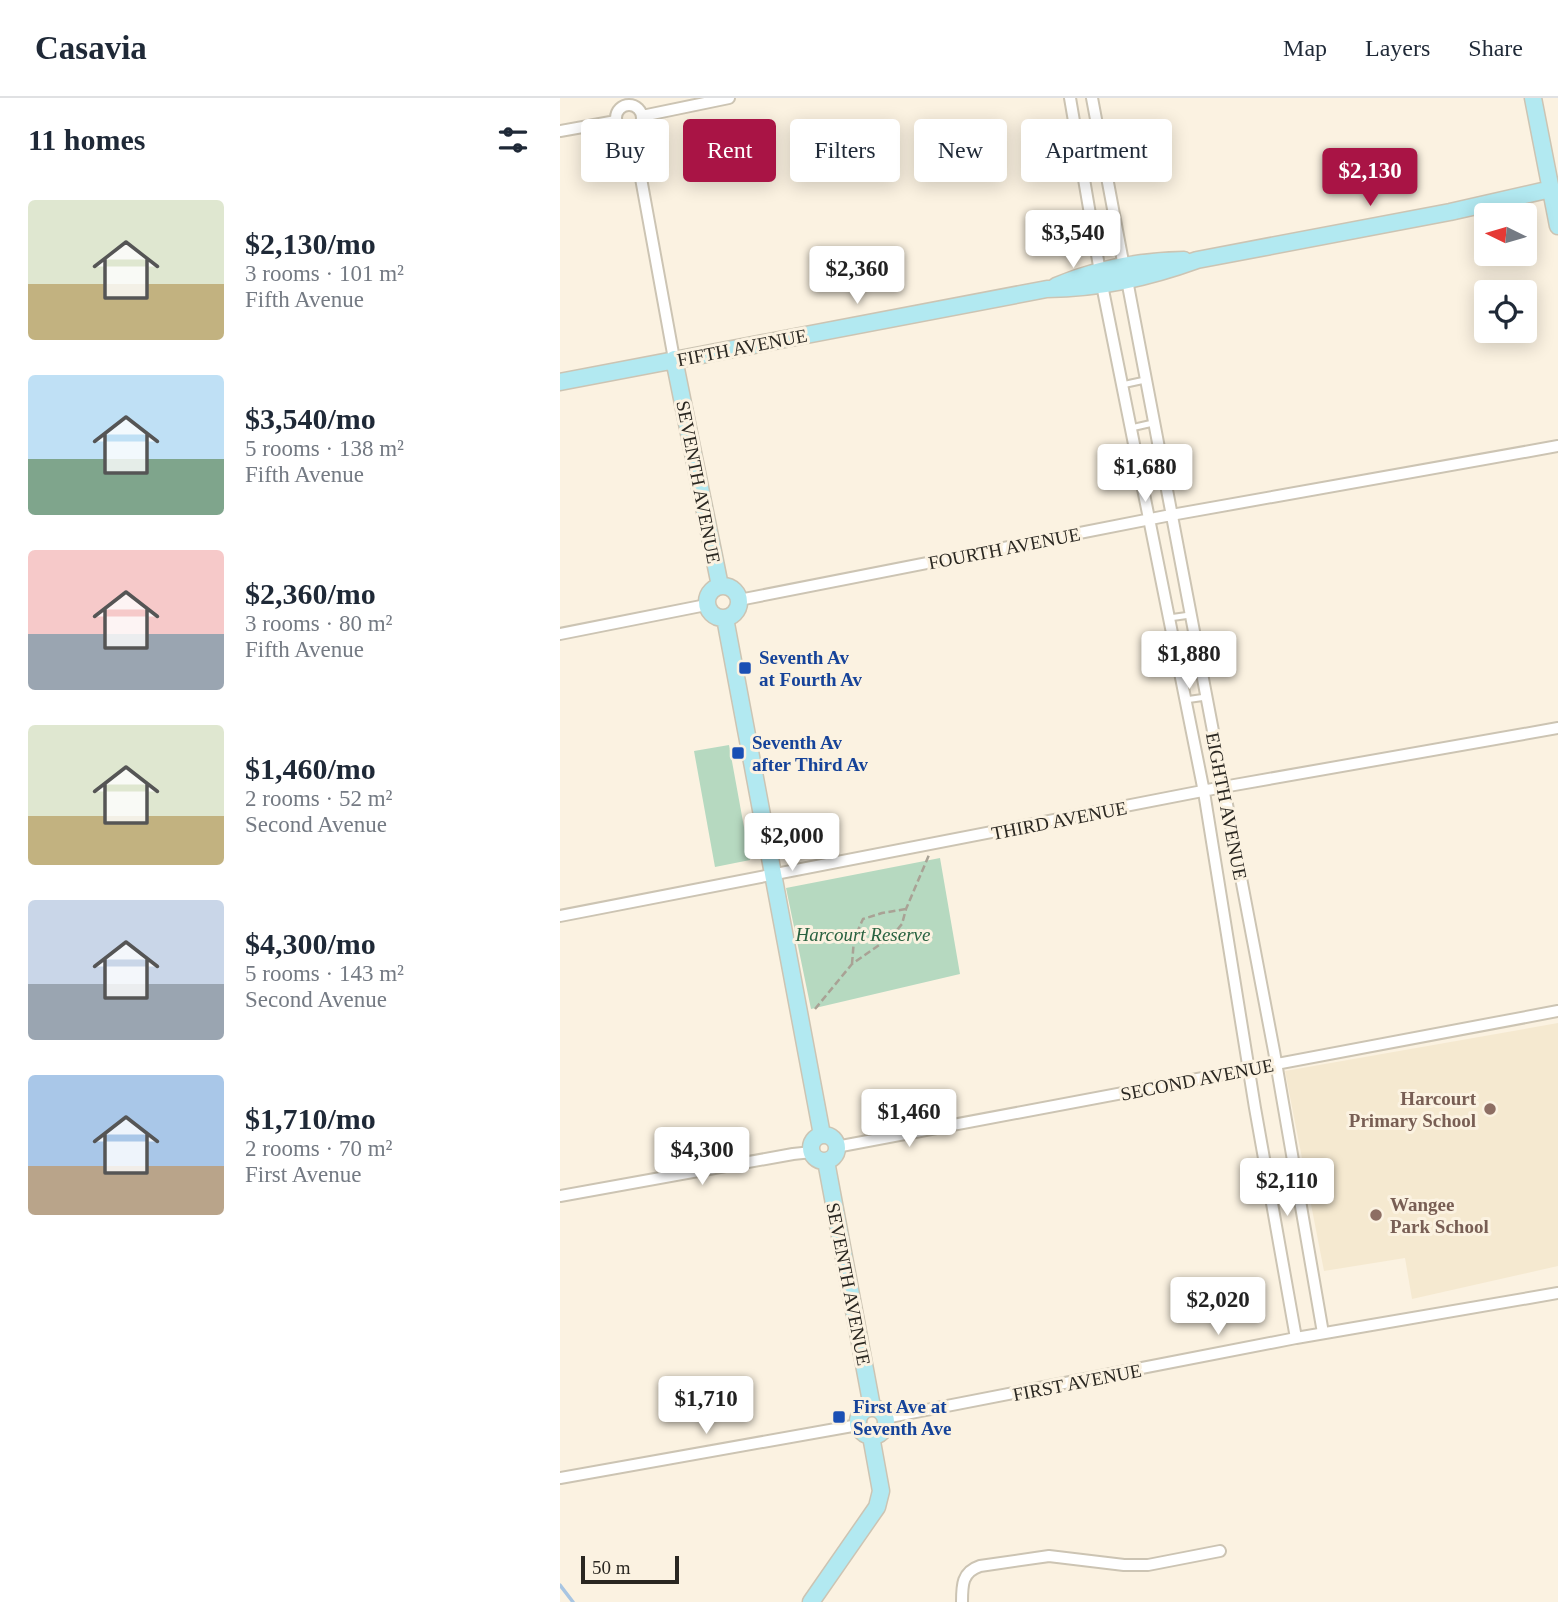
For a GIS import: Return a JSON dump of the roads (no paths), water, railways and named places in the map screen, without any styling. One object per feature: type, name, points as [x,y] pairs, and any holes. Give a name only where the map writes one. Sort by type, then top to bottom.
[{"type":"street","points":[[642,116],[729,98]]},
{"type":"street","name":"EIGHTH AVENUE","points":[[1070,98],[1101,278],[1204,792],[1296,1338]]},
{"type":"street","name":"EIGHTH AVENUE","points":[[1092,98],[1276,1063],[1323,1334]]},
{"type":"street","points":[[1533,98],[1558,226]]},
{"type":"street","points":[[616,119],[618,110],[627,101],[637,107],[641,119]]},
{"type":"street","points":[[560,131],[581,127]]},
{"type":"street","name":"SEVENTH AVENUE","points":[[642,182],[720,586]]},
{"type":"street","name":"FIFTH AVENUE","points":[[560,382],[1047,289],[1084,274],[1101,278],[1160,273],[1197,260],[1450,212],[1550,189]]},
{"type":"street","name":"FOURTH AVENUE","points":[[739,600],[1149,519],[1558,446]]},
{"type":"street","points":[[720,586],[734,590],[739,600],[737,610],[725,618],[711,614],[706,605],[710,590],[720,586]]},
{"type":"street","points":[[560,634],[706,605]]},
{"type":"street","points":[[725,618],[822,1135]]},
{"type":"street","name":"THIRD AVENUE","points":[[560,916],[1223,788],[1558,728]]},
{"type":"street","name":"SECOND AVENUE","points":[[836,1147],[1558,1011]]},
{"type":"street","points":[[560,1196],[793,1154],[819,1157],[834,1155],[836,1147],[833,1139],[822,1135]]},
{"type":"street","points":[[819,1157],[814,1140],[822,1135]]},
{"type":"street","name":"SEVENTH AVENUE","points":[[819,1157],[872,1407]]},
{"type":"street","name":"FIRST AVENUE","points":[[885,1418],[1296,1338],[1558,1293]]},
{"type":"street","points":[[872,1407],[881,1410],[885,1418],[883,1431],[871,1436],[862,1433],[858,1424],[861,1412],[872,1407]]},
{"type":"street","points":[[560,1478],[858,1424]]},
{"type":"street","points":[[811,1602],[877,1507],[881,1490],[871,1436]]},
{"type":"street","points":[[962,1602],[962,1583],[966,1575],[980,1566],[1049,1556],[1124,1565],[1148,1565],[1220,1551]]},
{"type":"lane","points":[[1122,386],[1145,380]]},
{"type":"lane","points":[[1131,428],[1153,424]]},
{"type":"lane","points":[[1169,618],[1190,615]]},
{"type":"lane","points":[[1185,699],[1206,696]]},
{"type":"waterway","points":[[560,1585],[573,1602]]},
{"type":"place","name":"Seventh Av at Fourth Av","points":[[745,668]]},
{"type":"place","name":"Seventh Av after Third Av","points":[[738,753]]},
{"type":"place","name":"Harcourt Primary School","points":[[1490,1109]]},
{"type":"place","name":"Wangee Park School","points":[[1376,1215]]},
{"type":"place","name":"First Ave at Seventh Ave","points":[[839,1417]]},
{"type":"park label","name":"Harcourt Reserve","points":[[863,934]]}]
